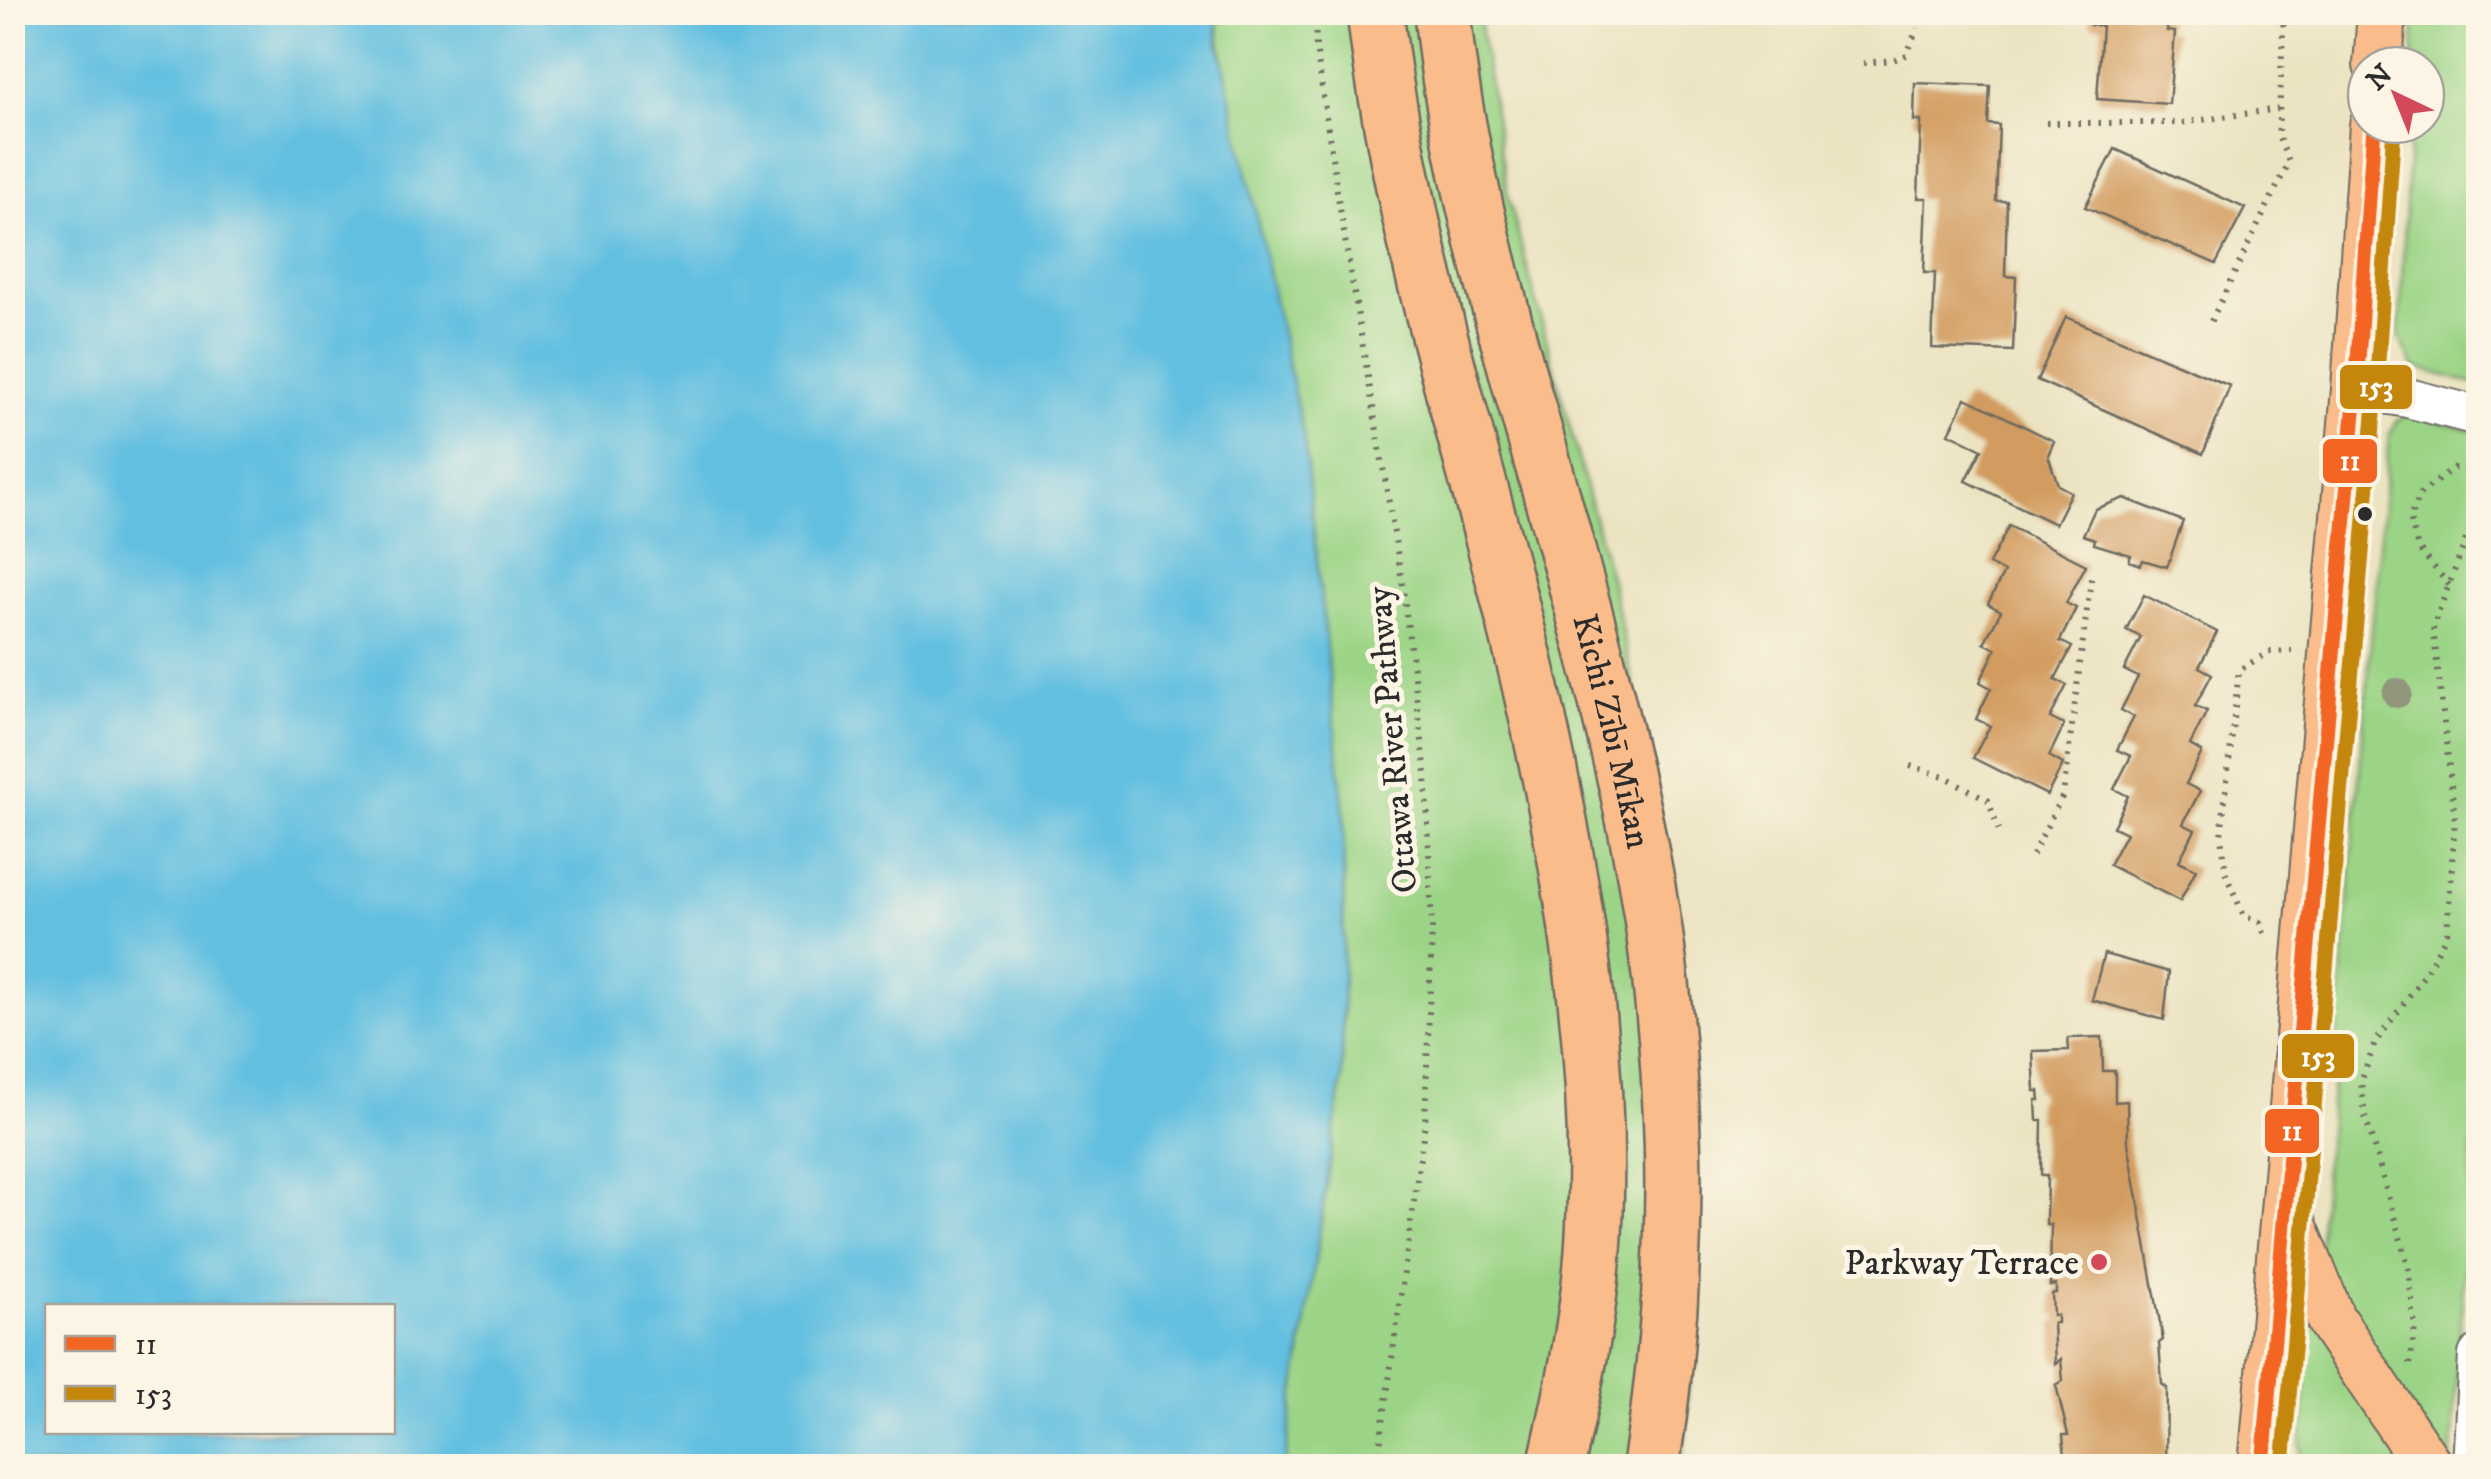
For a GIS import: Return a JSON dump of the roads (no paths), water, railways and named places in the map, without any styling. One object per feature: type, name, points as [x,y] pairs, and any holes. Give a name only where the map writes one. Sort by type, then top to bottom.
[{"type":"highway","name":"Kichi Zībī Mīkan","points":[[1375,12],[1400,172],[1539,728],[1584,994],[1595,1113],[1593,1250],[1582,1340],[1556,1466]]},
{"type":"highway","name":"Kichi Zībī Mīkan","points":[[1442,12],[1480,235],[1612,724],[1647,897],[1660,988],[1672,1154],[1668,1336],[1651,1466]]},
{"type":"main road","points":[[2380,45],[2382,12]]},
{"type":"main road","points":[[2263,1466],[2356,389],[2373,145]]},
{"type":"main road","points":[[2286,1209],[2331,1320],[2428,1466]]},
{"type":"street","points":[[2356,389],[2478,416]]},
{"type":"street","points":[[2474,1452],[2478,1355]]},
{"type":"water","points":[[12,13],[1216,13],[1304,439],[1344,813],[1342,1080],[1284,1466],[13,1466]]},
{"type":"place","name":"Parkway Terrace","points":[[2099,1262]]}]
